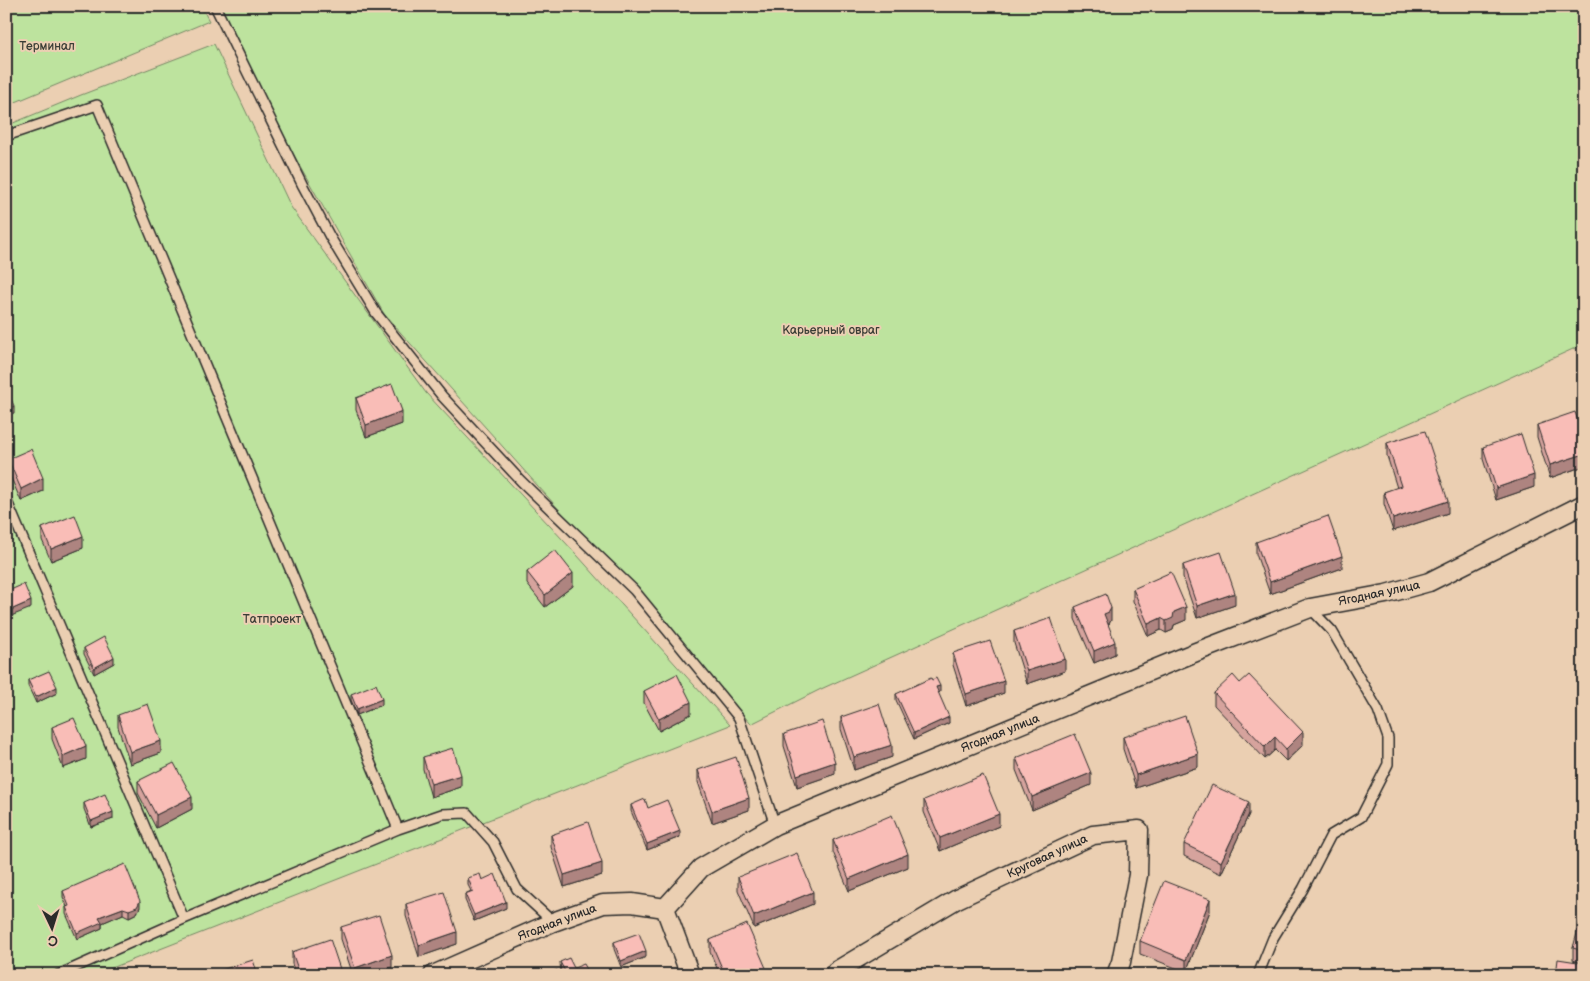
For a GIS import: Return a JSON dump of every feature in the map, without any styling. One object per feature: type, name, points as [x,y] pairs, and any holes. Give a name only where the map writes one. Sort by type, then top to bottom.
[{"type":"street","name":"Ягодная улица","points":[[433,975],[553,922],[603,904],[632,902],[665,908],[701,868],[775,825],[1196,652],[1310,608],[1386,594],[1429,582],[1584,504]]},
{"type":"street","name":"Круговая улица","points":[[834,975],[836,971],[957,899],[1093,835],[1140,830],[1138,875],[1121,962],[1116,975]]},
{"type":"street","points":[[665,908],[690,975]]},
{"type":"lane","points":[[214,6],[325,228],[376,313],[442,396],[521,481],[634,590],[739,718],[775,825]]},
{"type":"lane","points":[[6,136],[98,105],[398,829]]},
{"type":"lane","points":[[6,499],[184,919]]},
{"type":"lane","points":[[1258,975],[1273,938],[1303,889],[1331,835],[1361,817],[1388,764],[1388,738],[1378,710],[1332,631],[1310,608]]},
{"type":"lane","points":[[58,975],[184,919],[398,829],[442,814],[467,813],[494,842],[517,889],[553,922]]},
{"type":"green space","name":"Терминал","points":[[6,6],[201,6],[209,21],[6,106]]},
{"type":"green space","name":"Карьерный овраг","points":[[209,6],[1584,6],[1584,344],[821,689],[751,724],[384,314]]},
{"type":"green space","name":"Татпроект","points":[[214,44],[291,207],[426,393],[577,555],[730,725],[94,975],[6,975],[6,126]]},
{"type":"building","points":[[392,384],[402,411],[366,425],[356,398]]},
{"type":"building","points":[[6,392],[8,392],[14,406],[6,409]]},
{"type":"building","points":[[1575,412],[1584,439],[1584,454],[1550,465],[1537,425]]},
{"type":"building","points":[[1425,431],[1448,501],[1393,519],[1384,492],[1401,486],[1387,443]]},
{"type":"building","points":[[1521,434],[1534,475],[1496,488],[1483,447]]},
{"type":"building","points":[[31,449],[43,478],[21,489],[8,459]]},
{"type":"building","points":[[75,515],[83,536],[51,549],[42,528]]},
{"type":"building","points":[[1328,516],[1342,556],[1270,582],[1256,542]]},
{"type":"building","points":[[555,550],[573,573],[545,595],[527,572]]},
{"type":"building","points":[[1221,552],[1235,593],[1197,606],[1183,565]]},
{"type":"building","points":[[1171,572],[1186,607],[1174,612],[1173,618],[1166,621],[1161,618],[1148,624],[1133,589]]},
{"type":"building","points":[[24,584],[31,601],[6,612],[6,592]]},
{"type":"building","points":[[1106,594],[1111,608],[1109,612],[1104,614],[1115,642],[1094,651],[1075,607]]},
{"type":"building","points":[[1051,618],[1065,659],[1027,671],[1014,631]]},
{"type":"building","points":[[104,637],[114,657],[94,668],[84,648]]},
{"type":"building","points":[[990,641],[1004,681],[966,694],[953,653]]},
{"type":"building","points":[[49,671],[57,687],[36,697],[28,680]]},
{"type":"building","points":[[677,674],[691,702],[659,719],[644,691]]},
{"type":"building","points":[[1233,675],[1240,683],[1249,675],[1303,732],[1286,749],[1275,737],[1265,747],[1214,693]]},
{"type":"building","points":[[931,678],[932,680],[936,678],[940,686],[936,687],[949,717],[914,733],[896,694]]},
{"type":"building","points":[[376,684],[382,699],[357,709],[351,694]]},
{"type":"building","points":[[148,704],[161,741],[130,752],[118,715]]},
{"type":"building","points":[[879,704],[892,745],[854,757],[841,717]]},
{"type":"building","points":[[1185,716],[1198,754],[1136,775],[1123,737]]},
{"type":"building","points":[[74,718],[86,746],[63,756],[52,727]]},
{"type":"building","points":[[822,721],[835,762],[797,775],[784,734]]},
{"type":"building","points":[[1075,734],[1091,773],[1032,797],[1016,758]]},
{"type":"building","points":[[453,748],[461,775],[431,784],[423,757]]},
{"type":"building","points":[[736,757],[749,798],[712,811],[698,770]]},
{"type":"building","points":[[174,763],[192,797],[156,815],[138,781]]},
{"type":"building","points":[[983,775],[999,814],[940,838],[924,800]]},
{"type":"building","points":[[1212,785],[1249,802],[1221,862],[1184,844]]},
{"type":"building","points":[[105,794],[113,812],[91,821],[84,803]]},
{"type":"building","points":[[645,799],[648,808],[667,800],[680,831],[647,844],[631,805]]},
{"type":"building","points":[[892,815],[908,854],[849,879],[833,840]]},
{"type":"building","points":[[588,822],[602,863],[564,875],[551,835]]},
{"type":"building","points":[[797,853],[813,892],[754,916],[738,877]]},
{"type":"building","points":[[125,864],[140,901],[137,907],[129,910],[123,908],[99,917],[102,922],[77,933],[66,907],[69,906],[63,891]]},
{"type":"building","points":[[480,874],[482,880],[495,874],[506,902],[474,915],[465,894],[473,891],[468,878]]},
{"type":"building","points":[[1164,881],[1210,899],[1186,960],[1140,941]]},
{"type":"building","points":[[444,892],[457,932],[419,945],[406,904]]},
{"type":"building","points":[[1582,914],[1584,914],[1584,951],[1573,948]]},
{"type":"building","points":[[379,915],[392,955],[355,968],[341,927]]},
{"type":"building","points":[[747,924],[769,975],[725,975],[710,940]]},
{"type":"building","points":[[639,933],[646,951],[621,961],[614,942]]},
{"type":"building","points":[[330,939],[342,975],[300,975],[292,952]]},
{"type":"building","points":[[569,958],[574,968],[584,964],[590,975],[562,975],[566,973],[560,962]]},
{"type":"building","points":[[1558,959],[1584,963],[1584,975],[1556,975]]},
{"type":"building","points":[[253,960],[258,975],[216,975],[215,972]]},
{"type":"building","points":[[557,970],[559,975],[546,975]]}]
